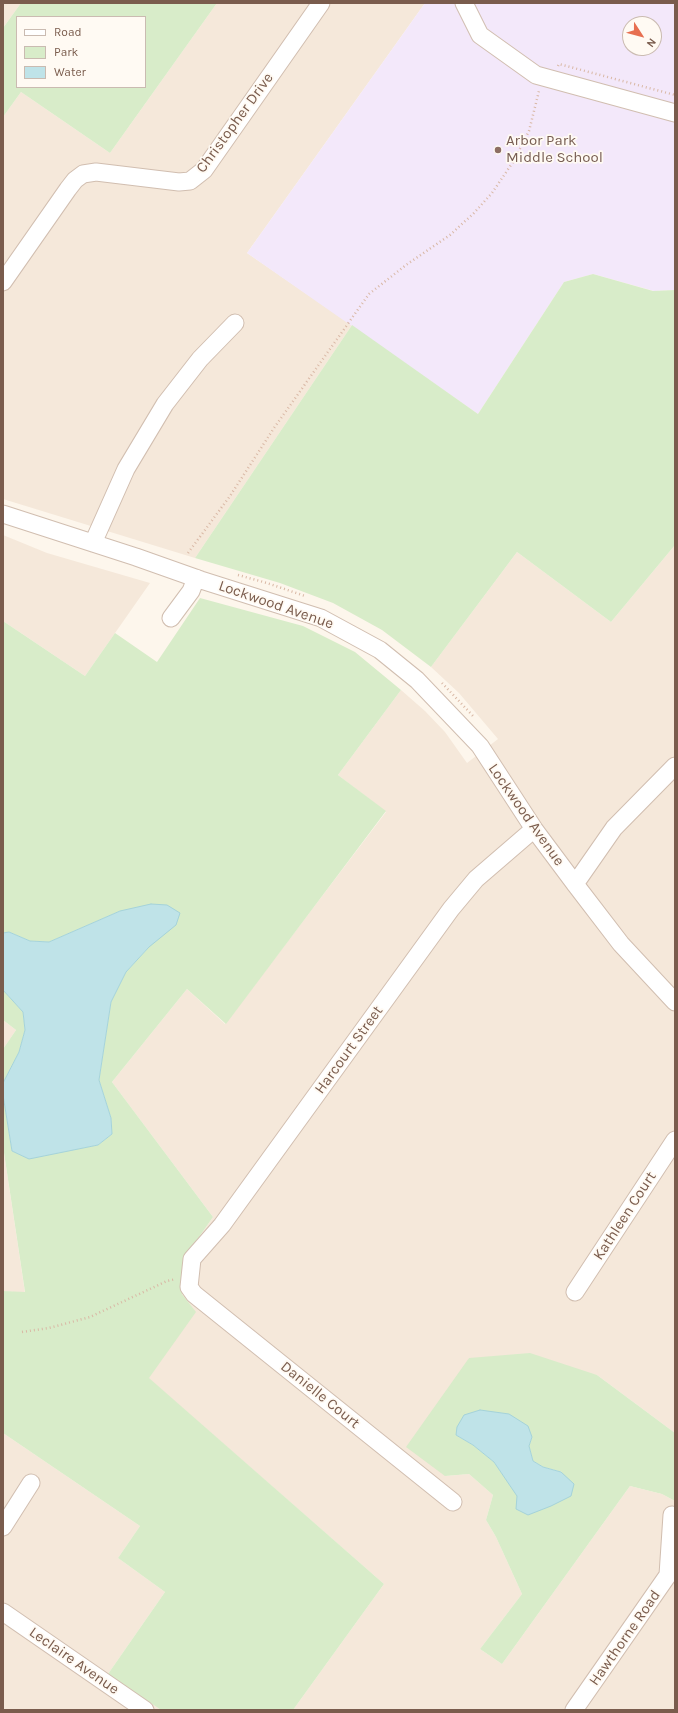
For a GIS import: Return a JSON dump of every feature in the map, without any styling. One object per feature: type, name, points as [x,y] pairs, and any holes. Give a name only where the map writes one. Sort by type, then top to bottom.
[{"type":"street","name":"Christopher Drive","points":[[3,282],[68,189],[75,180],[83,174],[96,172],[179,182],[190,181],[204,170],[321,3]]},
{"type":"street","points":[[464,3],[480,35],[536,76],[675,113]]},
{"type":"street","points":[[93,544],[126,469],[164,404],[200,359],[235,323]]},
{"type":"street","name":"Lockwood Avenue","points":[[3,514],[321,618],[380,650],[417,680],[480,746],[534,829],[575,884],[621,944],[675,1002]]},
{"type":"street","points":[[171,618],[191,591],[196,578]]},
{"type":"street","points":[[575,884],[614,828],[675,766]]},
{"type":"street","name":"Harcourt Street","points":[[189,1281],[192,1259],[222,1225],[451,909],[476,879],[534,829]]},
{"type":"street","name":"Kathleen Court","points":[[575,1292],[675,1140]]},
{"type":"street","name":"Danielle Court","points":[[189,1281],[194,1294],[453,1502]]},
{"type":"street","points":[[3,1527],[31,1483]]},
{"type":"street","name":"Hawthorne Road","points":[[574,1710],[672,1577],[672,1515]]},
{"type":"street","name":"Leclaire Avenue","points":[[3,1612],[145,1710]]},
{"type":"path","points":[[558,66],[559,64],[675,95]]},
{"type":"path","points":[[188,553],[230,496],[274,428],[369,294],[406,265],[450,235],[492,194],[514,162],[529,131],[539,90],[545,90]]},
{"type":"path","points":[[22,1332],[49,1328],[90,1317],[167,1281],[189,1281]]},
{"type":"shaded area","points":[[3,3],[21,3],[3,28]]},
{"type":"shaded area","points":[[217,3],[425,3],[247,253],[352,325],[195,558],[3,499],[3,117],[21,92],[110,153]]},
{"type":"shaded area","name":"Arbor Park Middle School","points":[[425,3],[675,3],[675,290],[654,291],[593,274],[564,282],[478,414],[247,253]]},
{"type":"shaded area","points":[[3,535],[47,553],[150,583],[85,676],[3,621]]},
{"type":"shaded area","points":[[675,545],[675,1433],[597,1375],[469,1358],[445,1476],[469,1474],[493,1495],[486,1520],[496,1537],[522,1594],[480,1649],[502,1664],[630,1486],[662,1494],[675,1501],[675,1710],[293,1710],[384,1584],[148,1378],[195,1312],[182,1294],[183,1260],[213,1217],[112,1082],[187,989],[225,1024],[386,812],[338,775],[401,690],[425,711],[445,732],[467,763],[498,739],[459,693],[431,667],[517,552],[611,622]]},
{"type":"shaded area","points":[[3,1020],[16,1030],[3,1049]]},
{"type":"shaded area","points":[[3,1146],[25,1293],[3,1291]]},
{"type":"shaded area","points":[[3,1433],[140,1526],[118,1558],[165,1592],[108,1674],[161,1710],[3,1710]]},
{"type":"green space","points":[[21,3],[217,3],[110,153],[21,92],[3,117],[3,28]]},
{"type":"green space","points":[[593,274],[653,291],[675,290],[675,545],[611,622],[517,552],[431,667],[382,630],[333,603],[280,583],[195,558],[352,325],[478,414],[564,282]]},
{"type":"green space","points":[[200,598],[303,626],[355,652],[401,690],[338,775],[386,811],[226,1024],[187,989],[112,1082],[213,1217],[183,1260],[182,1294],[196,1312],[149,1378],[384,1584],[293,1710],[161,1710],[108,1674],[165,1592],[118,1558],[140,1526],[3,1433],[3,1291],[25,1292],[3,1146],[3,1095],[12,1151],[29,1158],[98,1145],[112,1134],[111,1118],[99,1080],[111,1002],[126,972],[149,947],[120,911],[49,942],[30,941],[9,932],[3,933],[3,621],[85,676],[115,633],[157,662]]},
{"type":"green space","points":[[3,990],[23,1012],[25,1030],[19,1052],[3,1083],[3,1049],[16,1030],[3,1020]]},
{"type":"green space","points":[[530,1353],[597,1375],[675,1433],[675,1501],[662,1494],[630,1486],[502,1664],[480,1649],[522,1594],[496,1537],[486,1520],[493,1495],[469,1474],[445,1476],[406,1447],[469,1358]],"holes":[[[456,1435],[532,1437],[529,1446],[533,1461],[543,1467],[562,1472],[518,1496],[494,1462],[473,1445]]]},
{"type":"water","points":[[151,904],[167,905],[180,913],[176,925],[149,947],[126,972],[111,1002],[99,1080],[111,1118],[112,1134],[98,1145],[29,1159],[12,1151],[3,1095],[3,1083],[19,1052],[25,1030],[23,1012],[3,990],[3,933],[9,932],[30,941],[49,942],[120,911]]},
{"type":"water","points":[[480,1410],[509,1414],[528,1426],[532,1437],[529,1446],[533,1461],[543,1467],[561,1472],[574,1484],[571,1496],[528,1515],[516,1509],[517,1496],[494,1462],[473,1445],[456,1435],[457,1427],[464,1415]]},
{"type":"place","name":"Arbor Park Middle School","points":[[498,150]]}]
